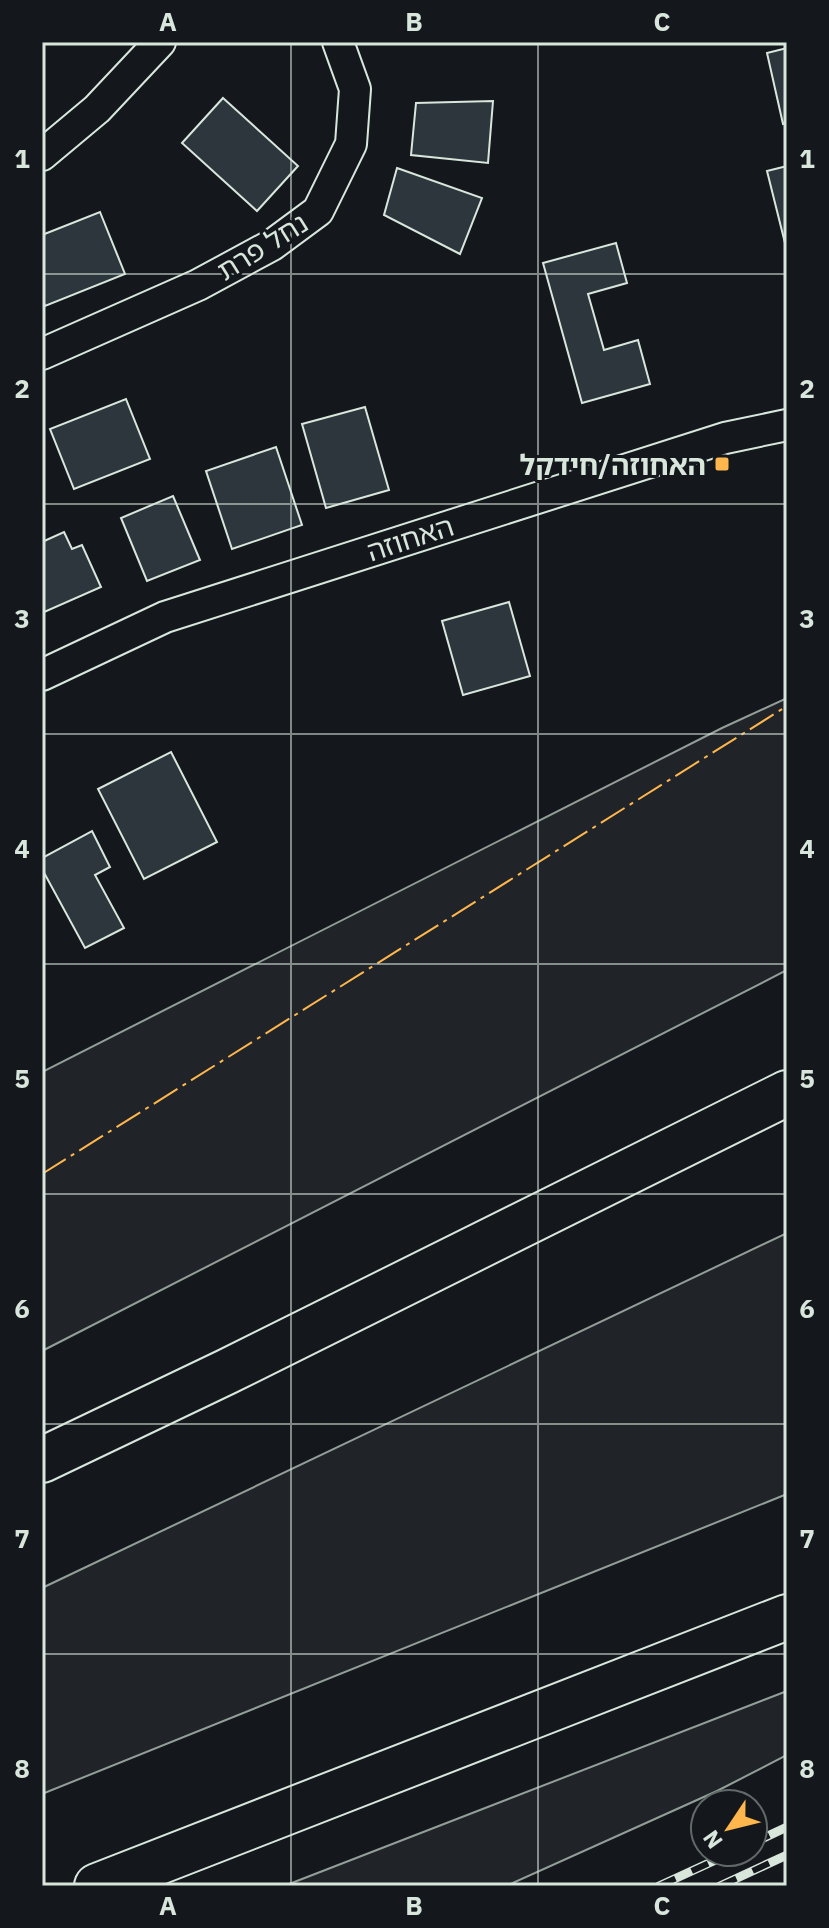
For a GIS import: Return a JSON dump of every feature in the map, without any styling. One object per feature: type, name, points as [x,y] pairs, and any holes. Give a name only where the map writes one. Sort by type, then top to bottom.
[{"type":"highway","points":[[42,1460],[787,1093]]},
{"type":"highway","points":[[97,1886],[787,1617]]},
{"type":"street","points":[[42,155],[97,109],[160,42]]},
{"type":"street","name":"נחל פרת","points":[[42,354],[198,285],[272,245],[318,211],[351,144],[355,89],[338,42]]},
{"type":"street","name":"האחוזה","points":[[42,675],[165,617],[725,438],[787,425]]},
{"type":"shaded area","points":[[787,698],[787,970],[42,1351],[42,1072]]},
{"type":"shaded area","points":[[787,1233],[787,1494],[42,1794],[42,1588]]},
{"type":"shaded area","points":[[787,1691],[787,1755],[723,1788],[689,1788],[689,1804],[506,1886],[284,1886]]},
{"type":"building","points":[[787,48],[787,123],[783,124],[767,53]]},
{"type":"building","points":[[223,98],[298,166],[257,211],[182,143]]},
{"type":"building","points":[[493,101],[488,163],[411,155],[416,103]]},
{"type":"building","points":[[787,166],[787,243],[785,243],[767,171]]},
{"type":"building","points":[[397,168],[482,198],[460,254],[384,215]]},
{"type":"building","points":[[100,212],[125,274],[45,306],[42,297],[42,235]]},
{"type":"building","points":[[616,243],[627,283],[588,294],[604,350],[638,340],[650,384],[582,403],[543,263]]},
{"type":"building","points":[[126,399],[150,459],[74,489],[50,429]]},
{"type":"building","points":[[365,407],[389,490],[326,508],[302,424]]},
{"type":"building","points":[[276,447],[302,525],[232,549],[206,471]]},
{"type":"building","points":[[173,496],[200,560],[147,581],[121,518]]},
{"type":"building","points":[[64,532],[72,549],[82,545],[101,587],[42,613],[42,542]]},
{"type":"building","points":[[509,602],[530,676],[463,695],[442,621]]},
{"type":"building","points":[[171,752],[217,842],[144,879],[98,789]]},
{"type":"building","points":[[92,831],[110,867],[95,875],[124,928],[85,948],[42,869],[42,858]]},
{"type":"railway","points":[[769,1835],[787,1827]]},
{"type":"railway","points":[[720,1886],[787,1855]]},
{"type":"railway","points":[[659,1886],[698,1868]]},
{"type":"power","points":[[42,1174],[787,706]]},
{"type":"place","name":"האחוזה/חידקל","points":[[722,464]]}]
